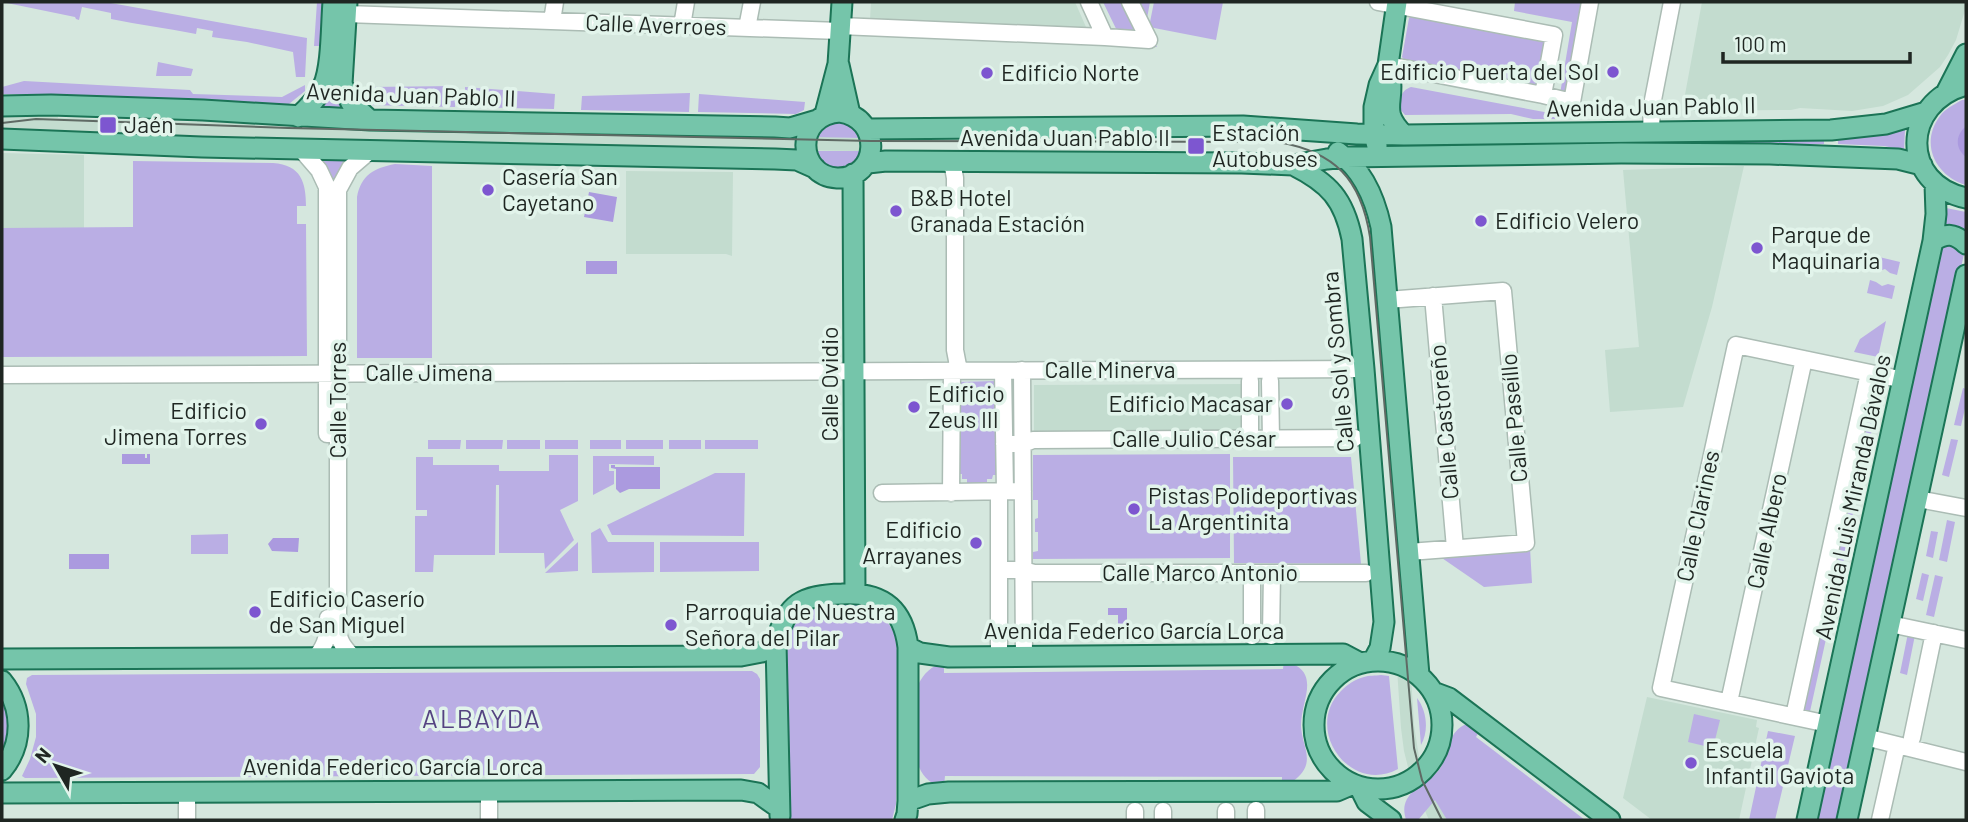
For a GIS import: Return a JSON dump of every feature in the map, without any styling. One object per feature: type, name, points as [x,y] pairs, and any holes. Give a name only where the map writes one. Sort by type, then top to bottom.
[{"type":"main road","points":[[815,168],[807,155],[808,134],[821,117],[838,64],[842,2]]},
{"type":"main road","points":[[1390,3],[1388,65],[1391,81],[1388,112],[1395,126],[1404,135]]},
{"type":"main road","points":[[298,117],[320,93],[328,74],[342,6]]},
{"type":"main road","points":[[342,6],[342,84],[351,103],[370,120]]},
{"type":"main road","points":[[1966,54],[1957,88],[1935,100],[1926,111],[1918,131],[1917,150],[1922,165],[1935,184],[1951,194],[1966,198]]},
{"type":"main road","points":[[838,64],[850,114]]},
{"type":"main road","points":[[1370,190],[1375,185],[1387,157],[1365,134],[1379,85],[1388,65]]},
{"type":"main road","name":"Avenida Juan Pablo II","points":[[2,106],[203,110],[370,120],[790,128],[821,117]]},
{"type":"main road","name":"Avenida Juan Pablo II","points":[[867,129],[1242,126],[1404,135],[1831,130],[1886,124],[1926,111]]},
{"type":"main road","points":[[2,140],[195,147],[797,160],[820,172],[841,178],[860,168],[870,156],[871,141],[867,129],[850,114],[840,112],[821,117]]},
{"type":"main road","points":[[1311,131],[1346,157],[1370,190],[1381,228],[1419,675]]},
{"type":"main road","name":"Avenida Juan Pablo II","points":[[860,168],[886,161],[1293,165],[1346,157],[1621,153],[1780,154],[1898,159],[1922,165]]},
{"type":"main road","name":"Calle Sol y Sombra","points":[[1293,165],[1329,188],[1339,201],[1349,224],[1364,369],[1384,622],[1380,648],[1366,662]]},
{"type":"main road","name":"Calle Ovidio","points":[[855,593],[855,372],[860,168]]},
{"type":"main road","name":"Avenida Luis Miranda Dávalos","points":[[1807,820],[1933,241],[1935,184]]},
{"type":"main road","points":[[1933,241],[1948,234],[1966,244]]},
{"type":"main road","points":[[1847,820],[1966,275]]},
{"type":"main road","points":[[780,814],[776,643],[779,628],[786,615],[806,599],[819,595],[855,593],[870,595],[891,608],[906,629],[906,811]]},
{"type":"main road","points":[[2,659],[748,656],[762,652],[776,643]]},
{"type":"main road","name":"Avenida Federico García Lorca","points":[[908,647],[920,653],[949,657],[1343,654],[1366,662]]},
{"type":"main road","points":[[906,811],[928,794],[949,792],[1337,791],[1355,787],[1384,789],[1399,786],[1420,774],[1432,758],[1440,740],[1442,721],[1439,705],[1433,692],[1419,675],[1398,663],[1366,662],[1340,673],[1324,689],[1315,710],[1313,732],[1319,754],[1332,772],[1355,787],[1367,802],[1391,820]]},
{"type":"main road","points":[[2,681],[17,709],[19,732],[12,755],[2,770]]},
{"type":"main road","points":[[1433,692],[1450,698],[1610,820]]},
{"type":"main road","name":"Avenida Federico García Lorca","points":[[2,793],[741,790],[758,793],[780,814]]},
{"type":"street","points":[[552,21],[555,2]]},
{"type":"street","points":[[682,26],[686,2]]},
{"type":"street","points":[[747,28],[752,2]]},
{"type":"street","points":[[1089,2],[1105,37]]},
{"type":"street","name":"Calle Averroes","points":[[342,6],[491,12],[552,21],[1149,40],[1130,2]]},
{"type":"street","points":[[1388,65],[1572,102],[1590,2]]},
{"type":"street","points":[[1651,131],[1652,106],[1672,2]]},
{"type":"street","points":[[1390,3],[1554,35],[1543,95]]},
{"type":"street","name":"Calle Torres","points":[[300,148],[319,170],[327,187],[338,638],[354,658]]},
{"type":"street","name":"Calle Torres","points":[[316,657],[324,648],[328,627],[338,190],[351,168],[371,150]]},
{"type":"street","points":[[948,162],[953,167],[955,178],[956,371],[951,492]]},
{"type":"street","name":"Calle Paseíllo","points":[[1387,300],[1503,291],[1526,542],[1409,552]]},
{"type":"street","name":"Calle Castoreño","points":[[1433,296],[1455,548]]},
{"type":"street","name":"Calle Clarines","points":[[1828,724],[1661,688],[1736,345],[1903,380]]},
{"type":"street","name":"Calle Albero","points":[[1729,702],[1804,359]]},
{"type":"street","name":"Calle Minerva","points":[[855,372],[1364,369]]},
{"type":"street","points":[[1022,370],[1028,442],[1023,491],[1029,572],[1024,657]]},
{"type":"street","points":[[999,657],[1003,371]]},
{"type":"street","name":"Calle Jimena","points":[[2,375],[855,372]]},
{"type":"street","name":"Avenida Luis Miranda Dávalos","points":[[1794,716],[1869,373]]},
{"type":"street","points":[[1250,381],[1250,439]]},
{"type":"street","points":[[1270,381],[1271,439]]},
{"type":"street","name":"Calle Julio César","points":[[1004,444],[1355,438]]},
{"type":"street","points":[[882,493],[1023,491]]},
{"type":"street","points":[[1918,499],[1966,508]]},
{"type":"street","name":"Calle Marco Antonio","points":[[999,570],[1366,573]]},
{"type":"street","points":[[1252,573],[1252,636]]},
{"type":"street","points":[[1271,636],[1272,573]]},
{"type":"street","points":[[1890,624],[1966,640]]},
{"type":"street","points":[[1880,820],[1905,742],[1934,634]]},
{"type":"street","points":[[1865,737],[1905,742],[1966,762]]},
{"type":"street","points":[[489,792],[489,820]]},
{"type":"street","points":[[187,793],[187,820]]},
{"type":"shaded area","points":[[2,2],[105,2],[307,38],[305,77],[296,77],[293,52],[212,37],[213,31],[197,28],[196,34],[111,19],[111,13],[82,7],[79,20]]},
{"type":"shaded area","points":[[317,2],[327,2],[324,46],[314,46]]},
{"type":"shaded area","points":[[871,2],[1075,2],[1086,27],[870,20]]},
{"type":"shaded area","points":[[1103,2],[1150,2],[1146,24],[1157,47],[1124,45]]},
{"type":"shaded area","points":[[1154,2],[1223,2],[1216,40],[1149,27]]},
{"type":"shaded area","points":[[1515,2],[1588,2],[1570,92],[1560,94],[1572,22],[1514,11]]},
{"type":"shaded area","points":[[1702,2],[1966,2],[1966,7],[1956,40],[1940,67],[1908,95],[1883,106],[1852,111],[1800,108],[1682,111]]},
{"type":"shaded area","points":[[1412,15],[1545,42],[1538,86],[1405,61],[1402,57],[1409,18]]},
{"type":"shaded area","points":[[158,62],[193,69],[191,76],[156,76]]},
{"type":"shaded area","points":[[24,81],[190,90],[193,94],[282,97],[305,85],[305,91],[289,104],[2,94],[2,87]]},
{"type":"shaded area","points":[[332,82],[346,111],[319,109]]},
{"type":"shaded area","points":[[455,86],[455,107],[366,105],[368,87]]},
{"type":"shaded area","points":[[465,87],[555,94],[554,109],[465,107]]},
{"type":"shaded area","points":[[1411,87],[1555,114],[1555,119],[1533,119],[1511,114],[1405,115],[1400,109],[1401,98]]},
{"type":"shaded area","points":[[690,93],[689,112],[581,110],[582,96]]},
{"type":"shaded area","points":[[699,94],[805,102],[804,110],[796,114],[698,112]]},
{"type":"shaded area","points":[[1966,100],[1966,185],[1955,181],[1939,167],[1931,148],[1931,137],[1940,116]]},
{"type":"shaded area","points":[[2,112],[58,112],[58,118],[197,122],[197,116],[861,138],[862,145],[861,151],[196,142],[196,136],[2,133]]},
{"type":"shaded area","points":[[838,120],[852,125],[861,138],[814,137],[824,125]]},
{"type":"shaded area","points":[[1966,126],[1966,157],[1958,142]]},
{"type":"shaded area","points":[[1905,130],[1904,150],[1884,146],[1838,144],[1838,137]]},
{"type":"shaded area","points":[[1824,138],[1824,144],[1593,146],[1593,140]]},
{"type":"shaded area","points":[[1585,140],[1585,146],[1382,147],[1380,142]]},
{"type":"shaded area","points":[[814,151],[861,151],[850,164],[834,169],[824,165]]},
{"type":"shaded area","points":[[2,153],[84,155],[84,228],[2,228]]},
{"type":"shaded area","points":[[314,155],[354,156],[334,183]]},
{"type":"shaded area","points":[[133,161],[273,163],[296,171],[303,182],[306,197],[306,206],[297,206],[297,224],[306,224],[307,356],[2,357],[2,228],[133,227]]},
{"type":"shaded area","points":[[395,164],[432,166],[432,358],[357,358],[357,197],[365,178],[381,168]]},
{"type":"shaded area","points":[[1744,166],[1712,307],[1683,407],[1610,412],[1605,350],[1639,347],[1623,170]]},
{"type":"shaded area","points":[[626,171],[733,172],[732,256],[626,254]]},
{"type":"shaded area","points":[[589,192],[617,197],[613,222],[584,217]]},
{"type":"shaded area","points":[[1946,208],[1966,212],[1966,237],[1944,231]]},
{"type":"shaded area","points":[[1940,243],[1963,248],[1964,254],[1841,820],[1813,820]]},
{"type":"shaded area","points":[[1875,256],[1900,262],[1897,275],[1885,269],[1873,269]]},
{"type":"shaded area","points":[[586,261],[617,261],[617,274],[586,274]]},
{"type":"shaded area","points":[[1870,280],[1882,286],[1895,286],[1892,299],[1867,293]]},
{"type":"shaded area","points":[[1886,321],[1878,357],[1854,352],[1860,339]]},
{"type":"shaded area","points":[[997,381],[998,475],[987,479],[987,484],[967,485],[967,479],[962,479],[962,474],[956,474],[956,382]]},
{"type":"shaded area","points":[[1244,384],[1244,433],[1034,434],[1034,385]]},
{"type":"shaded area","points":[[1963,388],[1966,389],[1966,404],[1961,426],[1954,425]]},
{"type":"shaded area","points":[[1870,396],[1879,398],[1865,461],[1856,459]]},
{"type":"shaded area","points":[[1951,439],[1958,440],[1949,477],[1942,475]]},
{"type":"shaded area","points":[[428,440],[461,440],[460,449],[428,449]]},
{"type":"shaded area","points":[[466,440],[503,440],[502,449],[466,449]]},
{"type":"shaded area","points":[[507,440],[540,440],[540,449],[507,449]]},
{"type":"shaded area","points":[[545,440],[578,440],[578,449],[545,449]]},
{"type":"shaded area","points":[[590,440],[621,440],[621,449],[590,449]]},
{"type":"shaded area","points":[[626,440],[663,440],[663,449],[626,449]]},
{"type":"shaded area","points":[[669,440],[701,440],[701,449],[669,449]]},
{"type":"shaded area","points":[[705,440],[758,440],[758,449],[705,449]]},
{"type":"shaded area","points":[[122,454],[145,454],[147,458],[147,454],[150,454],[150,464],[122,464]]},
{"type":"shaded area","name":"Pistas Polideportivas La Argentinita","points":[[1230,454],[1230,558],[1033,559],[1033,552],[1038,551],[1035,519],[1038,518],[1038,500],[1033,500],[1033,455]]},
{"type":"shaded area","points":[[549,455],[578,455],[578,501],[560,510],[574,540],[545,569],[544,553],[499,553],[499,485],[496,485],[495,555],[434,555],[433,572],[415,572],[415,516],[427,516],[427,510],[416,510],[416,457],[433,457],[433,465],[499,465],[499,471],[549,471]]},
{"type":"shaded area","points":[[593,456],[654,456],[654,465],[609,464],[609,471],[614,471],[614,484],[593,495]]},
{"type":"shaded area","points":[[1233,457],[1351,457],[1361,564],[1234,563]]},
{"type":"shaded area","points":[[611,465],[660,467],[660,489],[629,489],[620,493],[616,489],[616,469],[611,468]]},
{"type":"shaded area","points":[[715,473],[745,473],[744,536],[612,535],[607,525]]},
{"type":"shaded area","points":[[1845,508],[1854,510],[1842,568],[1833,566]]},
{"type":"shaded area","points":[[1947,520],[1955,522],[1947,562],[1939,560]]},
{"type":"shaded area","points":[[600,528],[608,542],[654,542],[654,572],[592,573],[591,533]]},
{"type":"shaded area","points":[[1931,531],[1938,532],[1933,558],[1926,556]]},
{"type":"shaded area","points":[[228,534],[228,554],[191,554],[191,535]]},
{"type":"shaded area","points":[[273,538],[299,538],[298,552],[272,551],[268,544]]},
{"type":"shaded area","points":[[578,542],[578,571],[545,573]]},
{"type":"shaded area","points":[[660,542],[759,542],[759,571],[660,572]]},
{"type":"shaded area","points":[[1530,548],[1532,583],[1484,587],[1439,556]]},
{"type":"shaded area","points":[[69,554],[109,554],[109,569],[69,569]]},
{"type":"shaded area","points":[[1832,570],[1841,571],[1827,636],[1818,634]]},
{"type":"shaded area","points":[[1922,573],[1929,575],[1923,601],[1916,599]]},
{"type":"shaded area","points":[[1935,575],[1943,577],[1934,617],[1926,615]]},
{"type":"shaded area","points":[[858,604],[883,617],[897,642],[896,804],[892,820],[790,820],[787,809],[787,644],[798,621],[813,609]]},
{"type":"shaded area","points":[[1108,608],[1127,608],[1127,627],[1118,627],[1118,615],[1108,615]]},
{"type":"shaded area","points":[[1908,633],[1915,635],[1907,675],[1900,673]]},
{"type":"shaded area","points":[[1817,637],[1826,639],[1809,716],[1801,714]]},
{"type":"shaded area","points":[[1396,654],[1410,659],[1419,757],[1435,799],[1447,820],[1429,820],[1411,779],[1401,728]]},
{"type":"shaded area","points":[[1284,661],[1296,666],[1307,679],[1301,726],[1306,766],[1297,778],[1287,784],[1282,785],[1282,777],[945,776],[944,786],[928,780],[919,767],[918,685],[928,671],[939,664],[944,663],[944,673],[1283,669]]},
{"type":"shaded area","points":[[752,671],[760,679],[760,767],[754,774],[22,776],[36,737],[36,714],[26,684],[27,678],[32,675]]},
{"type":"shaded area","points":[[1389,676],[1398,769],[1380,775],[1364,773],[1349,766],[1337,754],[1327,723],[1331,706],[1343,689],[1361,678]]},
{"type":"shaded area","name":"Escuela Infantil Gaviota","points":[[1647,697],[1757,720],[1756,727],[1759,728],[1739,820],[1652,820],[1623,798]]},
{"type":"shaded area","points":[[1417,698],[1426,721],[1421,745]]},
{"type":"shaded area","points":[[2,699],[8,726],[2,754]]},
{"type":"shaded area","points":[[1694,714],[1720,720],[1713,748],[1688,742]]},
{"type":"shaded area","points":[[1471,723],[1480,730],[1476,737],[1585,820],[1447,820],[1435,800],[1418,820],[1406,820],[1404,807],[1410,794],[1439,770],[1457,730]]},
{"type":"shaded area","points":[[1768,731],[1795,736],[1775,820],[1749,820]]},
{"type":"tram line","points":[[2,123],[36,119],[288,128],[871,141],[1278,142],[1315,153],[1330,161],[1352,184],[1360,199],[1370,237],[1414,748],[1422,780],[1442,820]]},
{"type":"place","name":"Edificio Puerta del Sol","points":[[1613,72]]},
{"type":"place","name":"Edificio Norte","points":[[987,73]]},
{"type":"place","name":"Jaén","points":[[108,125]]},
{"type":"place","name":"Estación Autobuses","points":[[1196,146]]},
{"type":"place","name":"Casería San Cayetano","points":[[488,190]]},
{"type":"place","name":"B&B Hotel Granada Estación","points":[[896,211]]},
{"type":"place","name":"Edificio Velero","points":[[1481,221]]},
{"type":"place","name":"Parque de Maquinaria","points":[[1757,248]]},
{"type":"place","name":"Edificio Macasar","points":[[1287,404]]},
{"type":"place","name":"Edificio Zeus III","points":[[914,407]]},
{"type":"place","name":"Edificio Jimena Torres","points":[[261,424]]},
{"type":"place","name":"Pistas Polideportivas La Argentinita","points":[[1134,509]]},
{"type":"place","name":"Edificio Arrayanes","points":[[976,543]]},
{"type":"place","name":"Edificio Caserío de San Miguel","points":[[255,612]]},
{"type":"place","name":"Parroquia de Nuestra Señora del Pilar","points":[[671,625]]},
{"type":"place","name":"Escuela Infantil Gaviota","points":[[1691,763]]},
{"type":"district","name":"ALBAYDA","points":[[482,719]]}]
